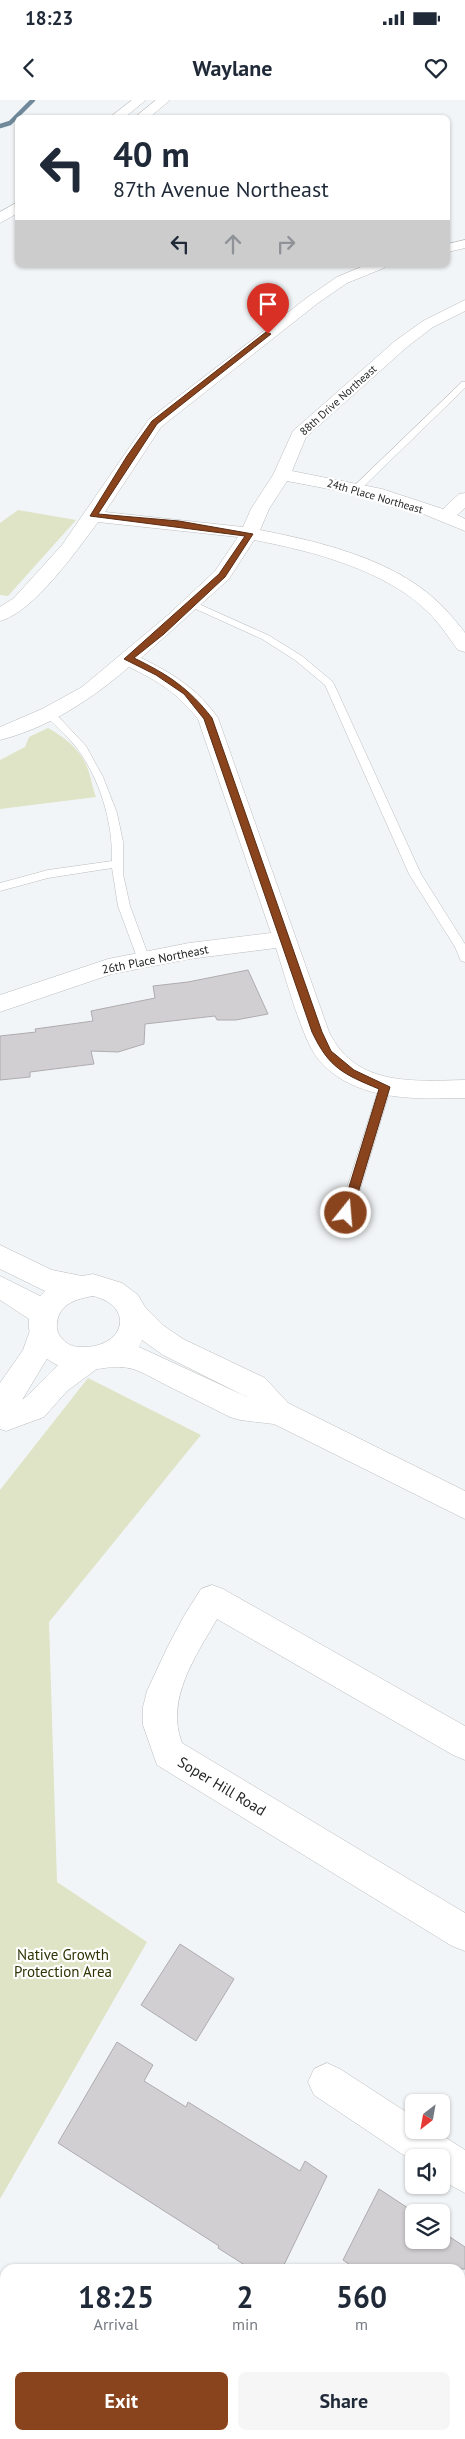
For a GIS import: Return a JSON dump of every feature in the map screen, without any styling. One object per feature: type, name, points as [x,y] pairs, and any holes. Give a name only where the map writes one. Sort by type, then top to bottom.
[{"type":"street","points":[[119,115],[140,100]]},
{"type":"street","points":[[144,115],[164,100]]},
{"type":"street","points":[[0,219],[15,208]]},
{"type":"street","points":[[450,248],[465,244]]},
{"type":"street","points":[[0,615],[21,602],[68,549],[94,516],[130,456],[155,423],[313,300],[342,280],[374,267]]},
{"type":"street","name":"88th Drive Northeast","points":[[0,734],[49,713],[89,691],[192,604],[222,575],[250,534],[260,509],[282,476],[299,435],[401,344],[428,324],[465,305]]},
{"type":"street","name":"24th Place Northeast","points":[[282,476],[357,488],[446,516],[465,526]]},
{"type":"street","points":[[446,516],[465,498]]},
{"type":"street","points":[[94,516],[179,523],[250,534],[293,542],[344,557],[391,577],[431,603],[462,635]]},
{"type":"street","points":[[128,659],[159,674],[187,693],[208,718],[317,1032],[327,1053],[350,1073],[385,1087],[410,1090],[465,1089]]},
{"type":"street","name":"26th Place Northeast","points":[[0,1004],[108,967],[189,950],[286,939]]},
{"type":"street","points":[[0,1256],[46,1280],[78,1286],[107,1288],[120,1294],[129,1303],[134,1314],[154,1334],[173,1347],[255,1386],[278,1412]]},
{"type":"street","points":[[3,1423],[8,1394],[23,1376],[36,1352],[42,1324],[53,1299],[64,1291],[78,1286]]},
{"type":"street","points":[[0,1287],[28,1303],[42,1324],[48,1344],[58,1352],[72,1358],[137,1358],[240,1408],[278,1412],[465,1506]]},
{"type":"street","points":[[3,1423],[34,1408],[57,1383],[99,1357],[118,1350],[128,1339],[134,1328],[134,1314]]},
{"type":"street","name":"Soper Hill Road","points":[[465,1744],[212,1599],[187,1642],[165,1688],[159,1721],[169,1754],[465,1933]]},
{"type":"street","points":[[327,2082],[465,2173]]},
{"type":"lane","points":[[357,488],[465,384]]},
{"type":"lane","points":[[192,604],[262,635],[312,666],[329,684],[415,874],[461,947],[465,958]]},
{"type":"lane","points":[[49,713],[81,746],[98,777],[112,813],[118,842],[118,874],[124,906],[144,960]]},
{"type":"lane","points":[[0,887],[48,874],[118,864]]},
{"type":"lane","points":[[346,1213],[385,1087]]},
{"type":"green space","points":[[18,510],[76,520],[8,596],[0,595],[0,523]]},
{"type":"green space","points":[[48,728],[60,735],[76,749],[88,770],[96,797],[0,809],[0,760],[25,747],[29,737]]},
{"type":"green space","name":"Native Growth Protection Area","points":[[88,1378],[201,1435],[49,1622],[57,1882],[147,1942],[0,2199],[0,1490]]},
{"type":"building","points":[[248,970],[268,1014],[236,1020],[217,1020],[215,1016],[145,1024],[144,1044],[118,1052],[91,1051],[94,1064],[30,1072],[30,1077],[0,1080],[0,1036],[36,1032],[35,1029],[93,1021],[91,1011],[155,998],[153,986],[188,982]]},
{"type":"building","points":[[180,1944],[234,1979],[196,2041],[141,2005]]},
{"type":"building","points":[[117,2042],[153,2065],[144,2081],[186,2107],[188,2102],[300,2171],[305,2161],[327,2176],[284,2264],[243,2264],[218,2248],[219,2246],[58,2143]]},
{"type":"building","points":[[379,2189],[405,2206],[405,2249],[450,2249],[450,2237],[465,2247],[465,2264],[349,2264],[343,2260]]},
{"type":"waterway","points":[[18,115],[33,100]]},
{"type":"waterway","points":[[0,126],[10,123],[15,118]]},
{"type":"route","points":[[268,334],[155,423],[130,456],[94,516],[179,523],[250,534],[222,575],[162,632],[128,659],[159,674],[187,693],[208,718],[317,1032],[327,1053],[350,1073],[385,1087],[346,1213]]}]
